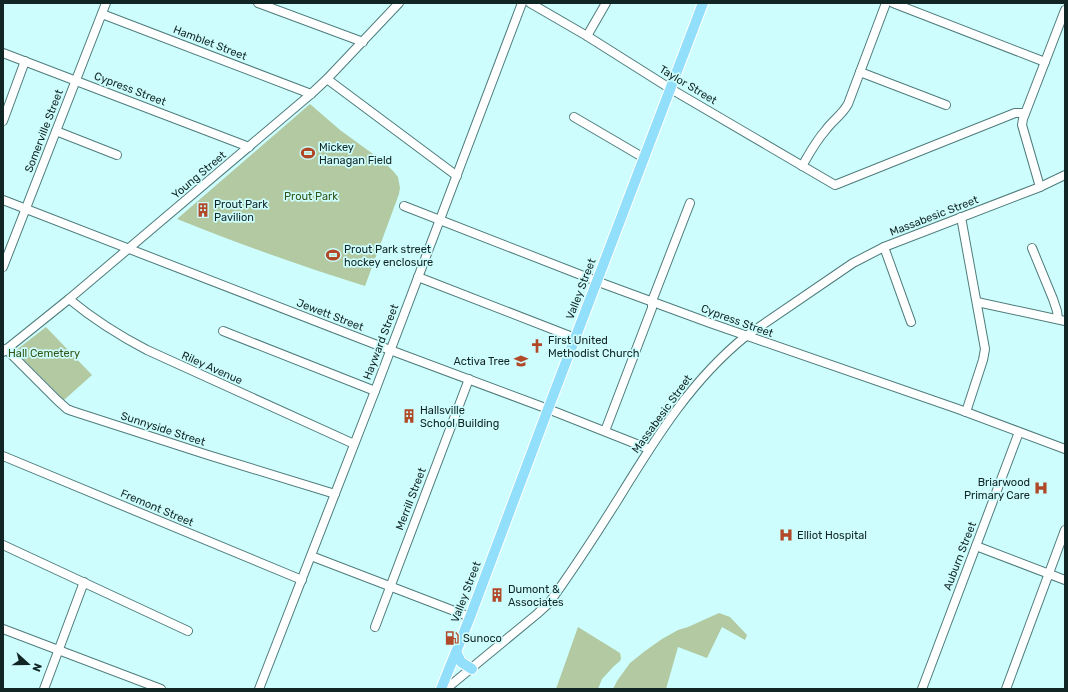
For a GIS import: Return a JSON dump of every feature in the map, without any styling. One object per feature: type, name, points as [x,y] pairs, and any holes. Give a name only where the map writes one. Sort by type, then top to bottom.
[{"type":"main road","name":"Valley Street","points":[[441,689],[470,617],[703,3]]},
{"type":"main road","points":[[456,652],[461,662],[472,669]]},
{"type":"street","name":"Somerville Street","points":[[3,267],[106,3]]},
{"type":"street","points":[[258,3],[363,42]]},
{"type":"street","name":"Young Street","points":[[5,350],[128,249],[311,94],[363,42],[399,3]]},
{"type":"street","name":"Hayward Street","points":[[259,689],[375,391],[522,3]]},
{"type":"street","name":"Taylor Street","points":[[530,3],[835,185],[1016,113],[1025,113]]},
{"type":"street","points":[[587,36],[606,3]]},
{"type":"street","points":[[802,166],[826,129],[845,109],[886,3]]},
{"type":"street","points":[[893,3],[1045,62]]},
{"type":"street","points":[[1040,187],[1022,130],[1022,125],[1025,113],[1065,10]]},
{"type":"street","name":"Hamblet Street","points":[[102,14],[311,94]]},
{"type":"street","name":"Cypress Street","points":[[3,53],[249,147]]},
{"type":"street","points":[[3,121],[25,61]]},
{"type":"street","points":[[860,72],[946,105]]},
{"type":"street","points":[[327,79],[457,176]]},
{"type":"street","points":[[574,117],[644,158]]},
{"type":"street","points":[[56,131],[117,155]]},
{"type":"street","name":"Massabesic Street","points":[[446,689],[472,669],[549,603],[672,415],[691,390],[722,357],[746,336],[854,263],[884,247],[1040,187],[1065,175]]},
{"type":"street","name":"Jewett Street","points":[[3,200],[649,449]]},
{"type":"street","points":[[605,431],[650,315],[652,301],[690,203]]},
{"type":"street","name":"Cypress Street","points":[[404,206],[746,336],[966,412],[1065,449]]},
{"type":"street","points":[[961,217],[985,344],[985,354],[966,412]]},
{"type":"street","points":[[884,247],[911,322]]},
{"type":"street","points":[[1032,248],[1061,320]]},
{"type":"street","points":[[418,277],[575,338]]},
{"type":"street","name":"Riley Avenue","points":[[69,298],[78,307],[122,336],[147,350],[354,444]]},
{"type":"street","points":[[977,302],[1061,320]]},
{"type":"street","points":[[223,332],[375,391]]},
{"type":"street","name":"Sunnyside Street","points":[[5,350],[67,409],[208,455],[335,494]]},
{"type":"street","name":"Merrill Street","points":[[375,627],[469,379]]},
{"type":"street","name":"Auburn Street","points":[[922,689],[1019,432]]},
{"type":"street","name":"Fremont Street","points":[[3,456],[302,580]]},
{"type":"street","points":[[1006,689],[1065,530]]},
{"type":"street","points":[[3,544],[188,631]]},
{"type":"street","points":[[976,546],[1065,580]]},
{"type":"street","points":[[311,556],[470,617]]},
{"type":"street","points":[[44,689],[84,582]]},
{"type":"street","points":[[3,629],[161,689]]},
{"type":"green space","name":"Prout Park","points":[[310,104],[340,130],[384,162],[398,177],[400,188],[399,194],[365,286],[317,271],[177,219]]},
{"type":"green space","name":"Hall Cemetery","points":[[46,327],[92,375],[64,400],[15,351]]},
{"type":"green space","points":[[719,613],[730,617],[747,635],[745,640],[722,627],[707,658],[678,647],[666,689],[613,689],[630,663],[645,651],[678,630]]},
{"type":"green space","points":[[578,627],[620,653],[620,661],[602,679],[598,689],[556,689]]},
{"type":"place","name":"Mickey Hanagan Field","points":[[308,153]]},
{"type":"place","name":"Prout Park Pavilion","points":[[203,210]]},
{"type":"place","name":"Prout Park street hockey enclosure","points":[[333,255]]},
{"type":"place","name":"First United Methodist Church","points":[[537,346]]},
{"type":"place","name":"Activa Tree","points":[[521,361]]},
{"type":"place","name":"Hallsville School Building","points":[[409,416]]},
{"type":"place","name":"Briarwood Primary Care","points":[[1041,488]]},
{"type":"place","name":"Elliot Hospital","points":[[786,535]]},
{"type":"place","name":"Dumont & Associates","points":[[497,595]]},
{"type":"place","name":"Sunoco","points":[[452,638]]}]
